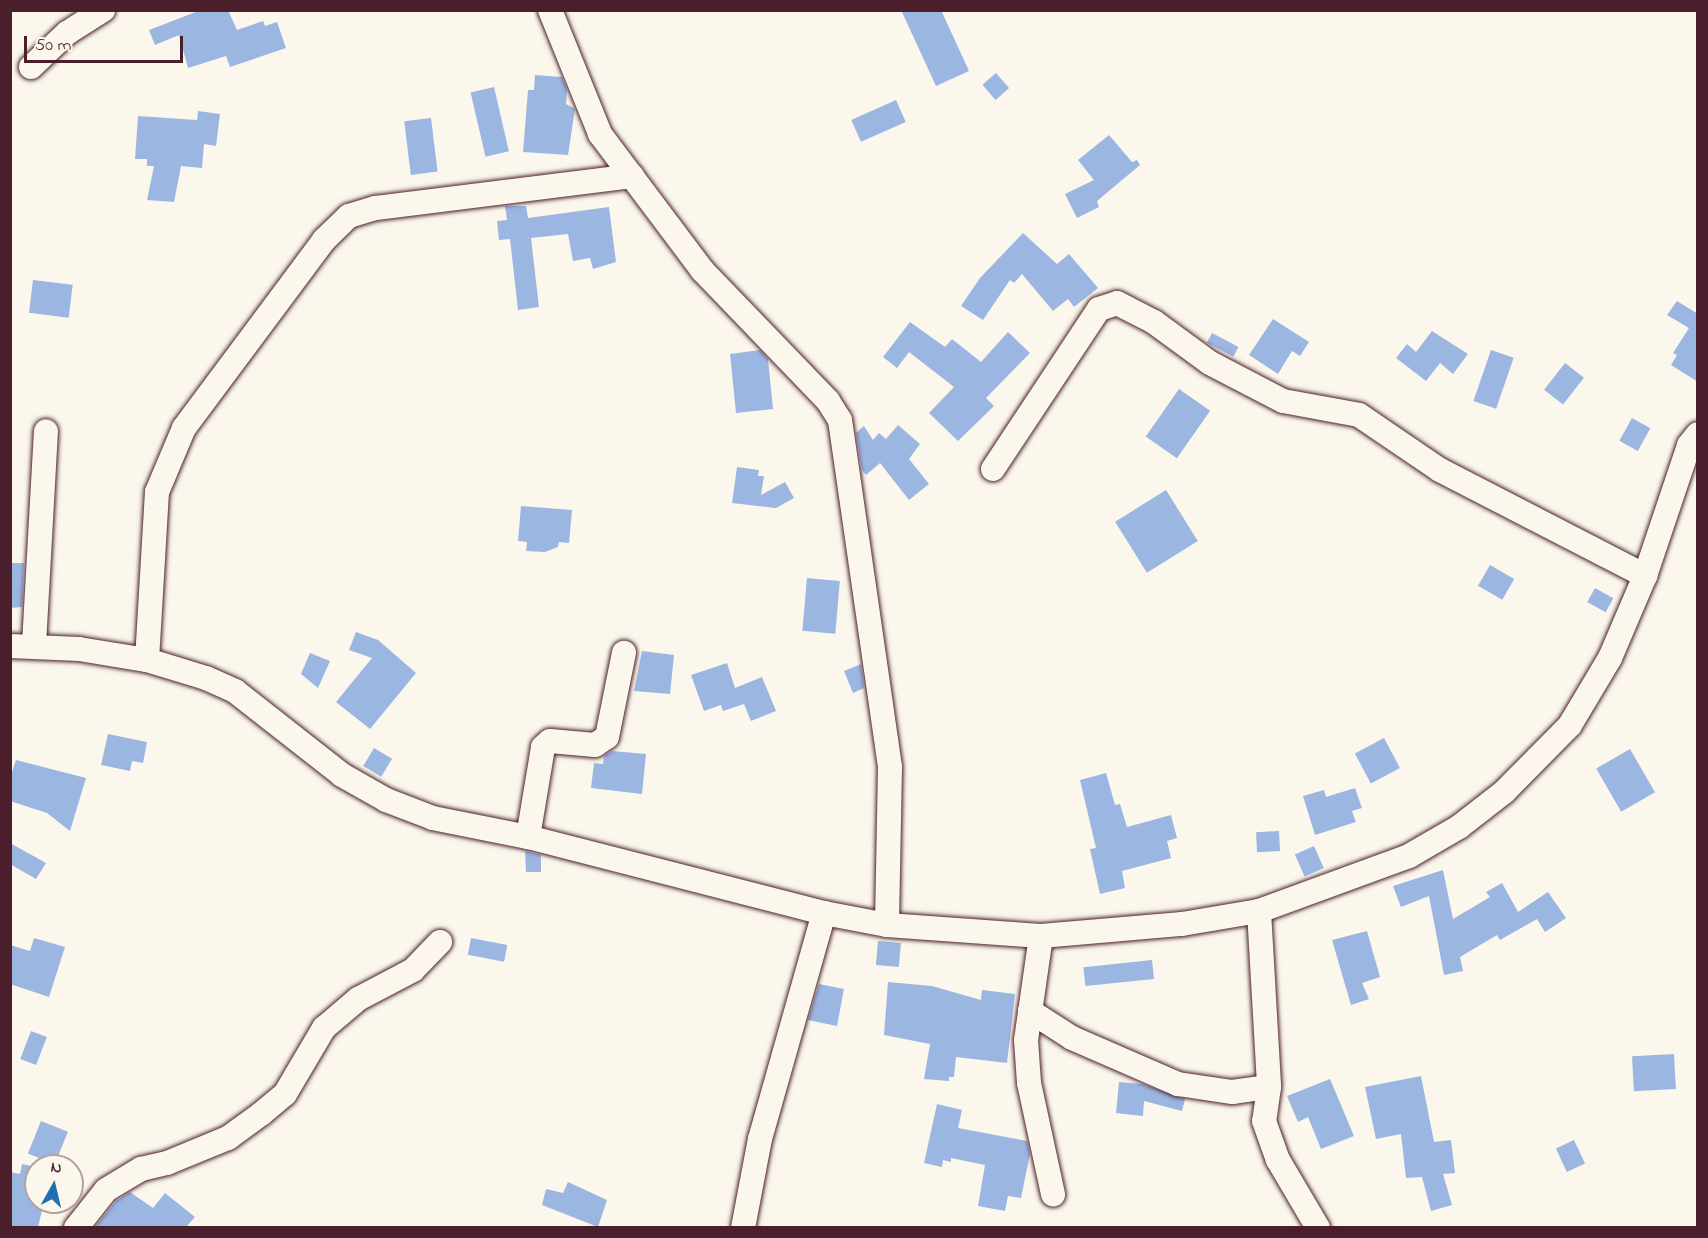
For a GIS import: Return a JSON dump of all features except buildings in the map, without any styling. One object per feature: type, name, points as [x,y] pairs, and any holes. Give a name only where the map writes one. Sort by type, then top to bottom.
[{"type":"street","points":[[31,67],[67,33],[103,10]]},
{"type":"street","points":[[550,10],[600,134],[702,270],[828,401],[840,420],[890,767],[887,925]]},
{"type":"street","points":[[147,660],[157,492],[161,481],[184,428],[324,240],[349,216],[376,208],[632,176]]},
{"type":"street","points":[[993,469],[1099,309],[1117,303],[1154,322],[1210,363],[1283,401],[1359,415],[1440,470],[1645,576]]},
{"type":"street","points":[[46,431],[22,646],[147,660],[235,691],[342,775],[386,800],[433,818],[528,837],[824,913],[887,925],[1041,936],[1121,932],[1259,911],[1408,856],[1459,827],[1504,792],[1570,725],[1610,658],[1645,576],[1689,445],[1698,434]]},
{"type":"street","points":[[528,837],[543,747],[550,741],[595,746],[607,737],[624,653]]},
{"type":"street","points":[[1259,911],[1269,1087],[1264,1121],[1278,1160],[1318,1227]]},
{"type":"street","points":[[743,1227],[760,1139],[824,913]]},
{"type":"street","points":[[1041,936],[1026,1040],[1029,1083],[1053,1194]]},
{"type":"street","points":[[76,1227],[106,1190],[141,1169],[167,1163],[228,1138],[261,1114],[285,1094],[324,1028],[358,999],[413,970],[440,942]]},
{"type":"street","points":[[1030,1011],[1072,1038],[1178,1084],[1232,1092],[1269,1087]]}]
